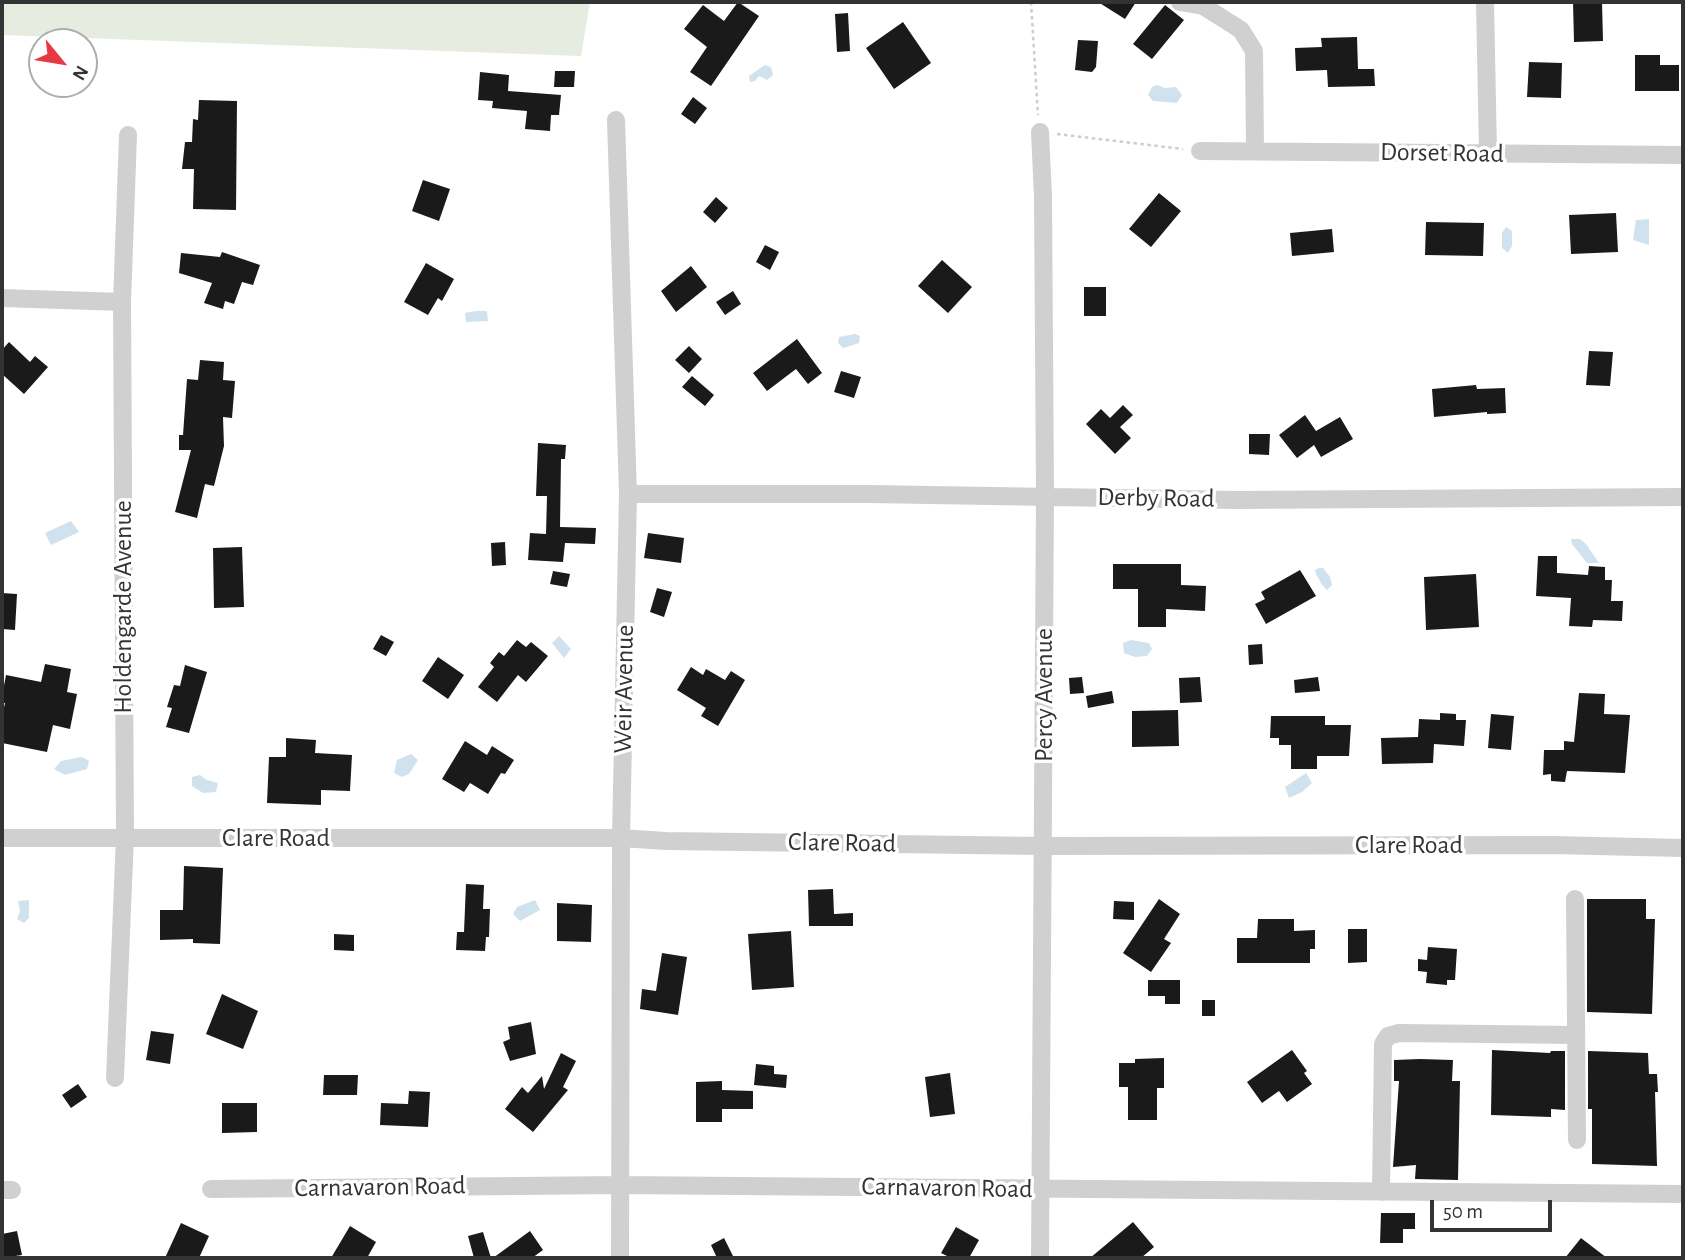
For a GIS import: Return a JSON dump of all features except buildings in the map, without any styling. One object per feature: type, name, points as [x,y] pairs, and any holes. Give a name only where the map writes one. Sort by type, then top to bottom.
[{"type":"street","points":[[1180,2],[1203,6],[1241,30],[1254,51],[1255,151]]},
{"type":"street","points":[[1485,2],[1488,153]]},
{"type":"street","name":"Weir Avenue","points":[[616,120],[628,494],[621,838],[620,1258]]},
{"type":"street","name":"Percy Avenue","points":[[1040,132],[1043,197],[1045,496],[1040,1258]]},
{"type":"street","name":"Holdengarde Avenue","points":[[115,1078],[125,837],[122,302],[128,135]]},
{"type":"street","name":"Dorset Road","points":[[1200,150],[1683,155]]},
{"type":"street","points":[[2,299],[122,302]]},
{"type":"street","name":"Derby Road","points":[[628,494],[1045,496],[1236,500],[1683,497]]},
{"type":"street","name":"Clare Road","points":[[2,838],[621,838],[666,841],[1043,846],[1552,845],[1683,848]]},
{"type":"street","points":[[1575,899],[1577,1140]]},
{"type":"street","points":[[1381,1192],[1383,1044],[1388,1036],[1399,1033],[1576,1035]]},
{"type":"street","name":"Carnavaron Road","points":[[211,1189],[620,1185],[1683,1194]]},
{"type":"path","points":[[1031,2],[1040,132],[1200,150]]},
{"type":"shaded area","points":[[2,2],[590,2],[581,56],[98,38],[98,28],[28,28],[28,36],[2,35]]},
{"type":"water","points":[[765,65],[771,67],[773,75],[767,80],[759,76],[750,82],[749,76]]},
{"type":"water","points":[[1157,85],[1165,88],[1176,87],[1182,95],[1177,103],[1153,101],[1148,95],[1152,87]]},
{"type":"water","points":[[1649,219],[1649,245],[1633,240],[1636,220]]},
{"type":"water","points":[[1506,227],[1512,231],[1512,246],[1508,253],[1502,248],[1502,233]]},
{"type":"water","points":[[487,311],[488,321],[466,322],[465,313]]},
{"type":"water","points":[[855,334],[860,336],[859,343],[843,348],[838,343],[839,337]]},
{"type":"water","points":[[71,521],[79,532],[51,545],[45,533]]},
{"type":"water","points":[[1571,539],[1580,539],[1586,544],[1599,563],[1587,563]]},
{"type":"water","points":[[1323,568],[1330,577],[1332,585],[1327,590],[1316,574],[1315,570]]},
{"type":"water","points":[[559,636],[571,649],[564,658],[552,643]]},
{"type":"water","points":[[1131,640],[1149,643],[1152,649],[1147,656],[1135,657],[1124,653],[1123,643]]},
{"type":"water","points":[[411,754],[418,760],[409,774],[402,777],[394,773],[397,760]]},
{"type":"water","points":[[82,757],[89,761],[87,769],[65,775],[54,769],[61,761]]},
{"type":"water","points":[[1306,773],[1312,783],[1289,798],[1285,787]]},
{"type":"water","points":[[200,775],[218,783],[216,792],[203,793],[192,786],[192,777]]},
{"type":"water","points":[[29,900],[29,918],[24,923],[17,919],[20,911],[18,901]]},
{"type":"water","points":[[535,900],[540,910],[520,921],[513,914],[517,907]]}]
